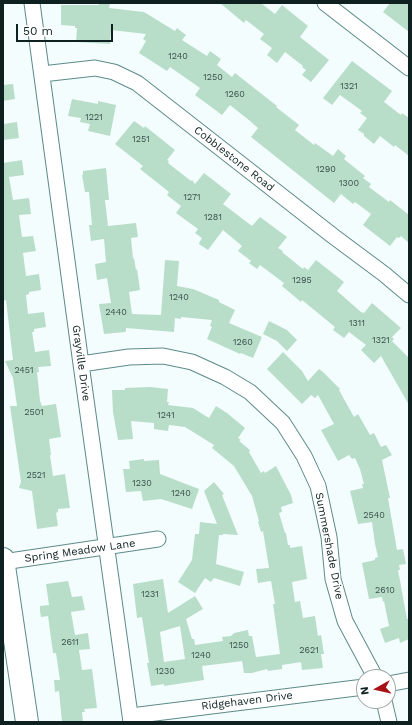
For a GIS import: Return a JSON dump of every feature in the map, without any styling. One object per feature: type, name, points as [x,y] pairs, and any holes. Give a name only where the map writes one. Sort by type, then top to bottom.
[{"type":"main road","points":[[3,559],[26,722]]},
{"type":"street","name":"Grayville Drive","points":[[32,3],[131,719]]},
{"type":"street","points":[[325,3],[409,68]]},
{"type":"street","name":"Cobblestone Road","points":[[42,74],[95,68],[114,72],[136,83],[384,274],[409,295]]},
{"type":"street","name":"Summershade Drive","points":[[81,364],[143,356],[163,356],[192,362],[225,377],[250,392],[283,423],[304,456],[318,486],[329,537],[333,579],[345,621],[371,669]]},
{"type":"street","name":"Spring Meadow Lane","points":[[3,562],[158,539]]},
{"type":"street","points":[[396,682],[409,680]]},
{"type":"street","name":"Ridgehaven Drive","points":[[131,719],[356,688]]},
{"type":"street","points":[[386,709],[390,722]]},
{"type":"building","points":[[99,3],[110,3],[109,8],[144,12],[175,31],[177,28],[186,35],[182,40],[207,56],[210,51],[221,59],[217,65],[232,77],[235,73],[277,106],[276,107],[299,125],[295,130],[314,145],[315,143],[333,156],[338,149],[346,156],[344,159],[365,176],[363,178],[371,184],[369,187],[389,202],[390,200],[409,215],[409,243],[401,236],[399,238],[397,237],[390,246],[363,225],[371,214],[355,202],[353,204],[341,194],[334,203],[251,137],[258,128],[230,105],[222,115],[195,95],[200,88],[170,67],[167,71],[139,53],[146,41],[143,39],[146,34],[111,30],[110,44],[76,42],[77,28],[75,28],[75,26],[61,25],[61,5],[99,5]]},
{"type":"building","points":[[220,3],[261,3],[275,14],[282,5],[308,26],[300,37],[329,60],[311,82],[302,75],[306,70],[302,67],[303,66],[285,52],[277,63],[267,55],[272,48],[260,39],[264,34],[246,20],[244,23]]},
{"type":"building","points":[[390,3],[409,3],[409,32],[383,12]]},
{"type":"building","points":[[352,61],[392,91],[384,102],[401,115],[402,113],[409,118],[409,156],[380,136],[374,144],[364,136],[364,134],[358,130],[367,118],[360,113],[362,111],[340,95],[332,105],[323,98]]},
{"type":"building","points":[[13,84],[15,99],[3,101],[3,85]]},
{"type":"building","points":[[72,99],[98,104],[98,101],[116,105],[110,136],[88,131],[90,124],[80,122],[81,118],[68,116]]},
{"type":"building","points":[[134,121],[144,128],[145,126],[175,150],[167,160],[169,161],[168,163],[191,181],[192,180],[195,184],[204,173],[231,194],[223,204],[252,226],[260,217],[287,237],[278,248],[303,269],[304,267],[308,270],[316,260],[344,282],[337,291],[361,312],[364,313],[372,303],[401,328],[392,337],[394,339],[392,341],[409,358],[409,405],[381,356],[374,363],[361,350],[366,345],[349,332],[344,338],[333,330],[335,327],[282,286],[284,283],[260,265],[257,269],[249,263],[251,261],[238,251],[242,246],[223,230],[208,250],[199,244],[202,238],[195,233],[198,229],[176,213],[181,206],[167,195],[169,192],[140,169],[143,166],[115,144]]},
{"type":"building","points":[[17,122],[19,138],[3,140],[3,124]]},
{"type":"building","points":[[22,160],[24,175],[9,177],[13,200],[29,198],[31,214],[19,215],[22,237],[33,236],[36,251],[23,253],[26,276],[39,274],[41,290],[29,292],[29,294],[26,295],[28,314],[44,312],[46,327],[34,329],[34,332],[32,332],[35,352],[49,350],[51,366],[38,367],[39,372],[37,372],[40,401],[42,406],[56,404],[61,437],[49,439],[50,455],[53,476],[65,474],[70,508],[58,509],[58,512],[56,513],[58,526],[37,529],[32,491],[19,488],[21,482],[10,406],[17,406],[13,378],[5,361],[13,360],[6,300],[3,301],[3,163]]},
{"type":"building","points":[[106,168],[109,200],[105,200],[108,226],[136,223],[138,237],[131,238],[133,259],[134,258],[136,270],[137,269],[140,290],[129,292],[132,314],[161,315],[165,260],[179,261],[177,286],[193,289],[219,300],[219,302],[235,310],[229,323],[262,337],[253,358],[241,353],[240,354],[207,339],[212,327],[210,326],[212,320],[181,317],[181,319],[175,318],[174,332],[126,328],[125,332],[104,334],[99,304],[111,303],[107,278],[97,280],[95,264],[106,262],[104,239],[91,241],[89,225],[92,225],[89,192],[85,192],[82,175],[83,171]]},
{"type":"building","points":[[269,321],[287,330],[297,340],[287,351],[277,341],[263,334]]},
{"type":"building","points":[[283,352],[302,371],[308,381],[319,369],[323,372],[340,389],[339,390],[354,417],[358,414],[370,435],[374,433],[381,447],[386,445],[392,455],[382,460],[390,498],[388,498],[397,550],[403,549],[406,564],[399,565],[400,570],[398,570],[407,619],[409,618],[409,639],[400,643],[399,638],[385,643],[380,629],[389,626],[384,601],[383,602],[382,597],[369,599],[362,563],[375,560],[375,558],[378,557],[372,522],[358,524],[350,491],[363,488],[362,484],[364,484],[360,469],[355,458],[352,459],[349,455],[338,461],[321,430],[334,424],[318,395],[315,398],[311,395],[302,404],[267,369]]},
{"type":"building","points":[[150,387],[168,389],[168,405],[193,408],[209,418],[216,406],[245,428],[238,438],[241,440],[239,441],[250,450],[249,452],[261,473],[264,471],[265,473],[276,466],[291,495],[293,503],[281,507],[282,512],[279,513],[290,548],[302,546],[307,579],[292,582],[295,602],[300,601],[303,618],[315,616],[318,636],[321,635],[324,654],[321,654],[323,668],[302,670],[301,662],[282,665],[282,669],[268,671],[267,669],[252,673],[244,673],[242,661],[202,666],[204,680],[164,686],[164,684],[151,686],[142,617],[137,618],[133,584],[163,579],[168,613],[195,596],[203,609],[186,619],[195,645],[223,641],[222,637],[231,636],[234,633],[248,630],[249,636],[252,636],[256,657],[280,654],[271,581],[258,583],[256,569],[269,568],[263,531],[261,532],[252,496],[234,466],[212,448],[214,445],[185,427],[169,425],[168,431],[154,429],[154,423],[131,421],[133,439],[118,440],[113,412],[112,390],[125,390],[125,388]],"holes":[[[180,626],[185,659],[164,662],[160,632]]]},
{"type":"building","points":[[144,459],[144,461],[159,460],[160,474],[199,489],[192,509],[161,499],[143,501],[141,491],[126,492],[123,469],[130,469],[129,461]]},
{"type":"building","points":[[214,482],[224,494],[222,495],[238,535],[219,535],[216,564],[244,572],[240,586],[214,578],[211,582],[205,578],[195,593],[178,582],[192,560],[195,534],[199,534],[200,522],[217,524],[204,491]]},
{"type":"building","points":[[68,581],[72,597],[82,596],[85,610],[71,612],[75,635],[88,633],[90,649],[79,650],[82,670],[92,669],[97,708],[84,709],[85,712],[82,712],[83,722],[62,722],[59,691],[55,692],[54,680],[60,680],[56,653],[53,653],[48,616],[41,617],[40,611],[40,606],[49,605],[46,584]]}]
